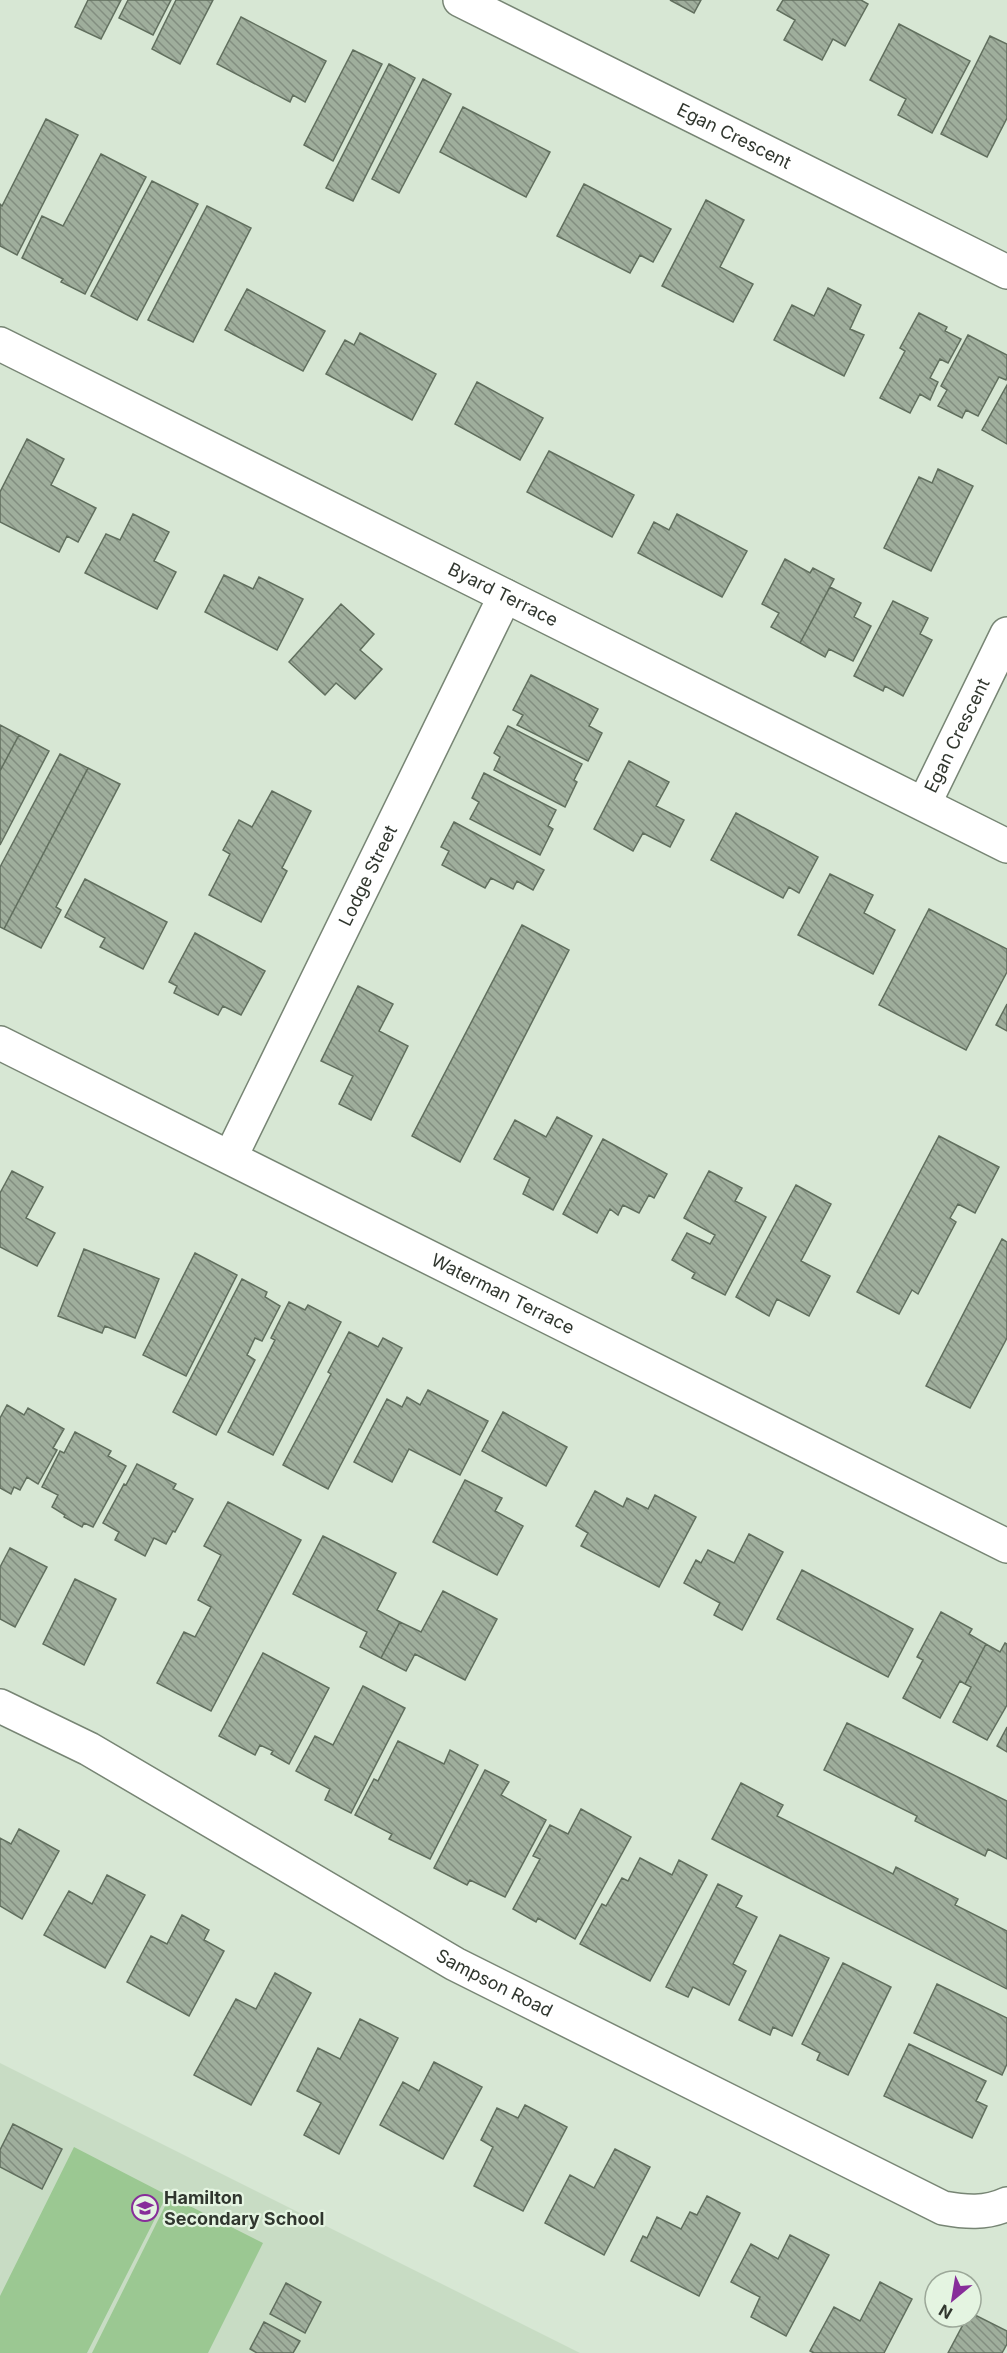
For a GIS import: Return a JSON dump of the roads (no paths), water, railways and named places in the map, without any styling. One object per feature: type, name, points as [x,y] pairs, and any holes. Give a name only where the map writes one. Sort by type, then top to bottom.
[{"type":"street","name":"Egan Crescent","points":[[460,0],[1007,272]]},
{"type":"street","name":"Byard Terrace","points":[[0,344],[1007,846]]},
{"type":"street","name":"Lodge Street","points":[[231,1156],[505,596]]},
{"type":"street","name":"Egan Crescent","points":[[924,804],[1007,634]]},
{"type":"street","name":"Waterman Terrace","points":[[0,1043],[231,1156],[1007,1545]]},
{"type":"street","name":"Sampson Road","points":[[0,1706],[89,1749],[455,1964],[932,2203],[943,2208],[968,2212],[994,2210],[1007,2204]]},
{"type":"place","name":"Hamilton Secondary School","points":[[145,2208]]}]
